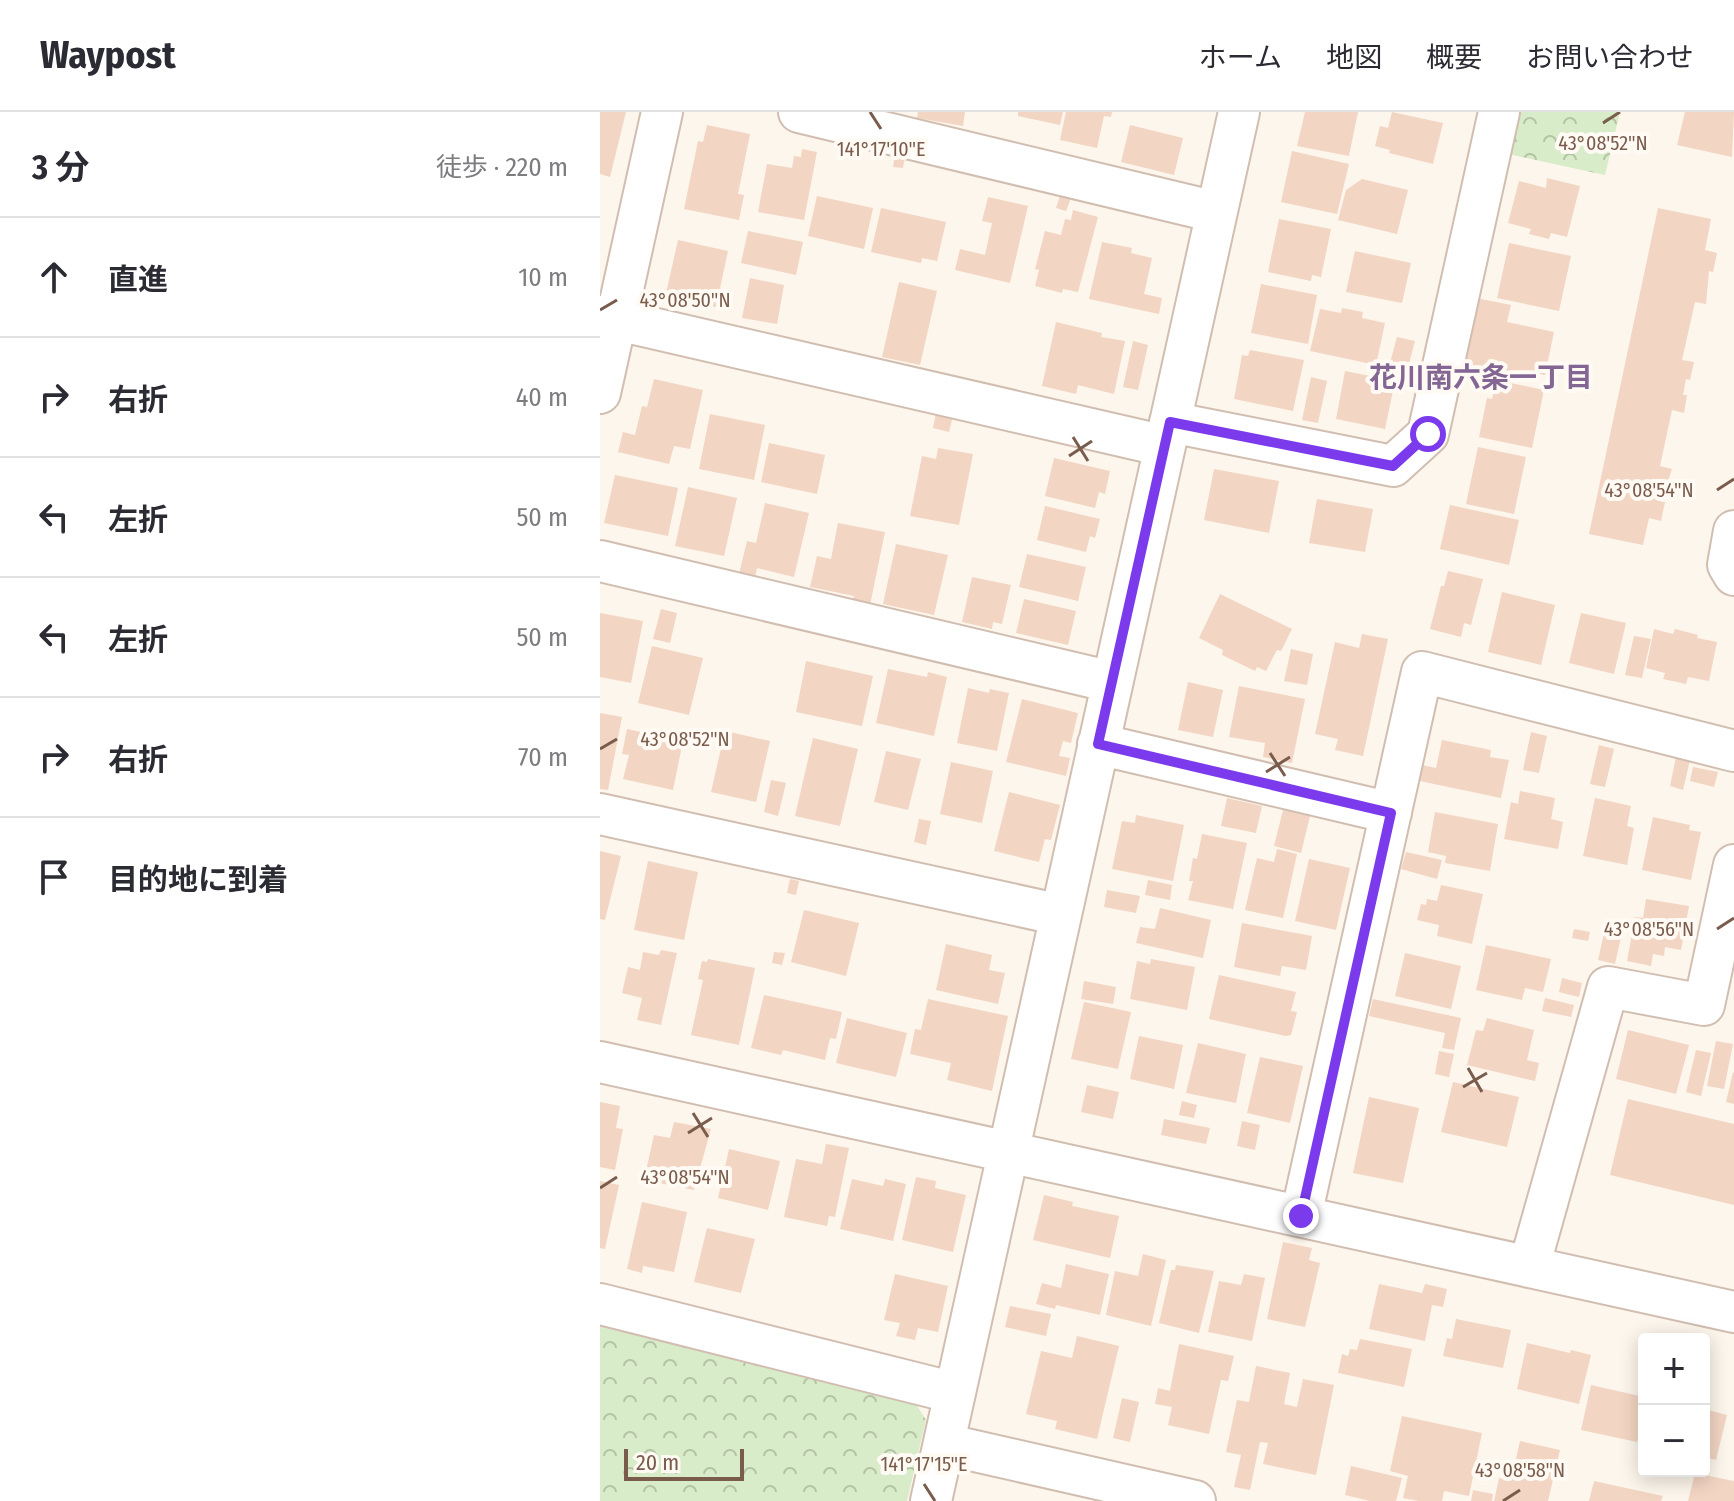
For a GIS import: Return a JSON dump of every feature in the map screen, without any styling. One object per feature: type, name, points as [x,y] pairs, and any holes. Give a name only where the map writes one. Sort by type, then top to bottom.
[{"type":"street","points":[[600,393],[608,318],[662,112]]},
{"type":"street","points":[[799,112],[1216,212]]},
{"type":"street","points":[[931,1501],[1239,112]]},
{"type":"street","points":[[608,318],[1167,434],[1393,466],[1428,434],[1499,112]]},
{"type":"street","points":[[1734,531],[1728,565],[1734,575]]},
{"type":"street","points":[[600,561],[1112,682]]},
{"type":"street","points":[[1301,1216],[1422,672],[1734,751]]},
{"type":"street","points":[[1098,744],[1391,813]]},
{"type":"street","points":[[600,814],[1061,915]]},
{"type":"street","points":[[1529,1267],[1608,987],[1704,1005],[1734,865]]},
{"type":"street","points":[[600,1062],[1734,1312]]},
{"type":"street","points":[[600,1304],[955,1393]]},
{"type":"street","points":[[944,1444],[1186,1500]]},
{"type":"green space","points":[[1518,112],[1620,112],[1605,175],[1508,154]]},
{"type":"green space","points":[[600,1327],[914,1401],[926,1420],[907,1501],[600,1501]]},
{"type":"building","points":[[600,112],[626,112],[610,177],[600,174]]},
{"type":"building","points":[[918,112],[965,112],[963,126],[917,118]]},
{"type":"building","points":[[1018,112],[1063,112],[1060,125],[1018,116]]},
{"type":"building","points":[[1066,112],[1112,112],[1111,117],[1104,116],[1097,148],[1060,140]]},
{"type":"building","points":[[1305,112],[1358,112],[1349,156],[1297,146]]},
{"type":"building","points":[[1392,112],[1443,123],[1433,164],[1389,153],[1390,150],[1375,146],[1380,126],[1388,128]]},
{"type":"building","points":[[1685,112],[1734,112],[1732,157],[1677,145]]},
{"type":"building","points":[[707,125],[750,134],[738,194],[744,195],[739,220],[684,209],[698,141],[703,142]]},
{"type":"building","points":[[1130,125],[1183,138],[1174,175],[1121,162]]},
{"type":"building","points":[[802,149],[817,152],[804,220],[758,212],[767,164],[792,168],[794,156],[801,157]]},
{"type":"building","points":[[1292,151],[1349,164],[1337,214],[1281,202]]},
{"type":"building","points":[[895,154],[905,156],[903,168],[893,167]]},
{"type":"building","points":[[1547,178],[1580,186],[1567,237],[1551,233],[1549,239],[1529,234],[1531,229],[1508,223],[1519,181],[1546,188]]},
{"type":"building","points":[[1362,179],[1408,190],[1397,234],[1338,220],[1346,190]]},
{"type":"building","points":[[1060,195],[1071,198],[1066,211],[1056,208]]},
{"type":"building","points":[[817,196],[873,208],[864,249],[808,236]]},
{"type":"building","points":[[988,197],[1028,206],[1010,283],[955,270],[960,249],[985,255],[992,223],[982,221]]},
{"type":"building","points":[[881,208],[946,222],[937,261],[922,258],[921,263],[871,252]]},
{"type":"building","points":[[1658,208],[1711,219],[1705,250],[1717,253],[1713,272],[1709,271],[1706,304],[1695,302],[1682,360],[1694,362],[1690,380],[1686,379],[1684,413],[1672,410],[1660,466],[1672,469],[1661,502],[1665,502],[1661,521],[1649,518],[1643,545],[1589,534]]},
{"type":"building","points":[[1073,210],[1098,217],[1078,292],[1063,289],[1062,293],[1035,286],[1039,270],[1035,269],[1045,231],[1061,235],[1065,219],[1071,220]]},
{"type":"building","points":[[1279,219],[1331,229],[1321,277],[1312,275],[1311,281],[1268,272]]},
{"type":"building","points":[[748,231],[803,242],[796,275],[741,263]]},
{"type":"building","points":[[678,240],[728,251],[716,307],[698,303],[696,308],[664,302]]},
{"type":"building","points":[[1102,242],[1132,248],[1131,253],[1152,258],[1144,294],[1162,298],[1159,314],[1089,299]]},
{"type":"building","points":[[1509,243],[1571,256],[1559,311],[1497,298]]},
{"type":"building","points":[[1355,251],[1411,263],[1402,303],[1346,292]]},
{"type":"building","points":[[750,278],[784,285],[777,324],[742,318]]},
{"type":"building","points":[[899,282],[937,291],[920,365],[882,357]]},
{"type":"building","points":[[1261,284],[1317,295],[1308,344],[1251,333]]},
{"type":"building","points":[[1476,298],[1511,305],[1507,322],[1554,332],[1545,375],[1520,370],[1519,375],[1462,363]]},
{"type":"building","points":[[1342,308],[1363,312],[1362,318],[1385,323],[1376,365],[1310,351],[1320,309],[1341,313]]},
{"type":"building","points":[[1056,322],[1102,333],[1101,337],[1125,341],[1114,394],[1078,385],[1076,394],[1042,386]]},
{"type":"building","points":[[1397,337],[1415,341],[1406,375],[1388,370]]},
{"type":"building","points":[[1133,341],[1148,345],[1138,390],[1123,387]]},
{"type":"building","points":[[1250,350],[1304,360],[1293,411],[1234,399],[1242,355],[1248,356]]},
{"type":"building","points":[[1345,371],[1395,381],[1385,429],[1336,419]]},
{"type":"building","points":[[1311,377],[1327,381],[1318,423],[1302,420]]},
{"type":"building","points":[[654,379],[703,390],[690,449],[674,446],[669,464],[618,452],[623,432],[635,435],[642,406],[647,407]]},
{"type":"building","points":[[1496,380],[1544,390],[1532,448],[1479,437],[1487,398],[1492,399]]},
{"type":"building","points":[[937,408],[954,411],[949,432],[933,428]]},
{"type":"building","points":[[710,414],[765,425],[754,480],[699,469]]},
{"type":"building","points":[[769,443],[825,455],[817,494],[761,482]]},
{"type":"building","points":[[1478,447],[1526,457],[1514,514],[1466,504]]},
{"type":"building","points":[[938,448],[973,454],[959,525],[910,516],[922,456],[936,459]]},
{"type":"building","points":[[1054,458],[1110,471],[1105,494],[1099,492],[1095,508],[1045,496]]},
{"type":"building","points":[[1214,469],[1279,481],[1269,533],[1204,520]]},
{"type":"building","points":[[615,475],[678,488],[668,536],[604,523]]},
{"type":"building","points":[[688,487],[737,498],[724,556],[675,546]]},
{"type":"building","points":[[1317,499],[1373,509],[1365,552],[1309,543]]},
{"type":"building","points":[[765,503],[809,513],[794,577],[757,568],[755,577],[739,574],[747,541],[756,543]]},
{"type":"building","points":[[1450,505],[1519,520],[1509,565],[1440,549]]},
{"type":"building","points":[[1045,506],[1100,519],[1095,538],[1090,536],[1086,552],[1037,540]]},
{"type":"building","points":[[838,523],[885,532],[870,605],[852,601],[854,596],[810,587],[817,556],[831,559]]},
{"type":"building","points":[[896,544],[948,555],[934,615],[883,604]]},
{"type":"building","points":[[1027,554],[1086,567],[1078,601],[1019,587]]},
{"type":"building","points":[[1448,571],[1483,579],[1471,625],[1464,623],[1461,637],[1430,629]]},
{"type":"building","points":[[972,577],[1011,585],[1002,624],[993,622],[992,629],[962,622]]},
{"type":"building","points":[[1502,592],[1555,605],[1541,665],[1488,652]]},
{"type":"building","points":[[1220,594],[1292,629],[1266,671],[1257,667],[1255,671],[1222,655],[1223,650],[1199,638]]},
{"type":"building","points":[[1024,599],[1076,611],[1068,645],[1016,633]]},
{"type":"building","points":[[661,609],[677,613],[670,643],[653,639]]},
{"type":"building","points":[[600,613],[643,621],[631,683],[600,677]]},
{"type":"building","points":[[1581,613],[1626,623],[1614,674],[1569,663]]},
{"type":"building","points":[[1654,629],[1673,634],[1675,629],[1717,642],[1709,681],[1688,677],[1686,684],[1663,679],[1665,673],[1646,668]]},
{"type":"building","points":[[1362,634],[1388,639],[1363,756],[1335,750],[1338,739],[1315,734],[1335,642],[1359,648]]},
{"type":"building","points":[[1634,636],[1651,639],[1642,678],[1625,675]]},
{"type":"building","points":[[652,646],[703,658],[689,715],[638,703]]},
{"type":"building","points":[[1291,649],[1313,654],[1307,685],[1284,681]]},
{"type":"building","points":[[806,661],[873,676],[862,726],[796,712]]},
{"type":"building","points":[[888,669],[927,677],[928,672],[947,677],[934,736],[876,723]]},
{"type":"building","points":[[1188,682],[1223,690],[1213,737],[1178,730]]},
{"type":"building","points":[[1239,686],[1305,699],[1292,763],[1263,757],[1265,743],[1229,737]]},
{"type":"building","points":[[968,688],[989,693],[990,689],[1009,693],[997,751],[957,743]]},
{"type":"building","points":[[1022,699],[1078,713],[1071,743],[1063,741],[1059,756],[1070,758],[1066,776],[1006,762]]},
{"type":"building","points":[[600,713],[622,717],[608,790],[600,789]]},
{"type":"building","points":[[627,729],[683,741],[673,790],[623,779],[629,755],[622,754]]},
{"type":"building","points":[[725,731],[770,741],[756,802],[711,792]]},
{"type":"building","points":[[1531,732],[1547,736],[1539,773],[1523,770]]},
{"type":"building","points":[[813,738],[858,749],[840,826],[795,816]]},
{"type":"building","points":[[1442,740],[1491,750],[1490,757],[1509,760],[1501,798],[1415,780],[1418,764],[1436,768]]},
{"type":"building","points":[[1599,745],[1614,749],[1605,787],[1590,784]]},
{"type":"building","points":[[886,751],[921,759],[908,810],[874,802]]},
{"type":"building","points":[[1676,757],[1690,760],[1683,790],[1670,786]]},
{"type":"building","points":[[951,762],[993,771],[982,823],[940,814]]},
{"type":"building","points":[[1693,767],[1718,772],[1714,787],[1690,781]]},
{"type":"building","points":[[771,780],[786,783],[778,816],[764,812]]},
{"type":"building","points":[[1520,791],[1555,798],[1551,819],[1563,822],[1558,849],[1504,839],[1511,802],[1518,804]]},
{"type":"building","points":[[1009,792],[1060,805],[1051,840],[1045,839],[1039,862],[994,851]]},
{"type":"building","points":[[1227,798],[1262,806],[1256,833],[1221,826]]},
{"type":"building","points":[[1595,798],[1631,806],[1627,826],[1634,828],[1627,865],[1583,856]]},
{"type":"building","points":[[1284,806],[1311,812],[1301,853],[1274,846]]},
{"type":"building","points":[[1435,812],[1498,824],[1490,871],[1445,863],[1446,856],[1428,852]]},
{"type":"building","points":[[1136,815],[1184,825],[1173,881],[1112,869],[1122,821],[1135,823]]},
{"type":"building","points":[[1653,817],[1690,825],[1689,830],[1701,832],[1691,880],[1642,870]]},
{"type":"building","points":[[919,819],[931,821],[926,845],[914,842]]},
{"type":"building","points":[[1202,834],[1247,843],[1233,909],[1188,900],[1193,881],[1189,881],[1193,858],[1197,859]]},
{"type":"building","points":[[1277,849],[1297,854],[1283,918],[1245,910],[1257,858],[1274,862]]},
{"type":"building","points":[[600,851],[621,856],[605,920],[600,919]]},
{"type":"building","points":[[1406,852],[1442,860],[1437,879],[1401,869]]},
{"type":"building","points":[[1309,859],[1350,868],[1336,930],[1295,921]]},
{"type":"building","points":[[648,861],[698,872],[684,940],[634,930]]},
{"type":"building","points":[[790,879],[799,881],[796,895],[787,893]]},
{"type":"building","points":[[1148,880],[1172,885],[1170,900],[1145,895]]},
{"type":"building","points":[[1441,885],[1483,894],[1472,944],[1437,936],[1439,925],[1417,920],[1421,904],[1426,905],[1427,899],[1437,901]]},
{"type":"building","points":[[1107,890],[1140,896],[1136,913],[1104,907]]},
{"type":"building","points":[[1646,899],[1689,906],[1681,950],[1665,947],[1664,956],[1653,954],[1651,966],[1627,961],[1635,917],[1643,918]]},
{"type":"building","points":[[1160,908],[1211,920],[1203,958],[1136,943],[1140,927],[1155,929]]},
{"type":"building","points":[[804,910],[859,923],[846,976],[791,962]]},
{"type":"building","points":[[1607,920],[1624,924],[1615,964],[1598,960]]},
{"type":"building","points":[[1242,923],[1312,936],[1306,970],[1282,966],[1280,976],[1234,967]]},
{"type":"building","points":[[1574,929],[1590,932],[1588,941],[1572,938]]},
{"type":"building","points":[[946,944],[992,955],[989,970],[1005,973],[998,1004],[936,990]]},
{"type":"building","points":[[1486,945],[1551,959],[1543,992],[1525,988],[1522,1000],[1476,990]]},
{"type":"building","points":[[661,950],[677,953],[661,1025],[637,1020],[642,998],[622,993],[628,967],[640,970],[643,952],[659,955]]},
{"type":"building","points":[[774,952],[785,953],[782,965],[772,963]]},
{"type":"building","points":[[1405,953],[1461,966],[1451,1009],[1395,996]]},
{"type":"building","points":[[708,959],[755,968],[739,1045],[691,1035],[703,980],[698,979],[702,961],[707,962]]},
{"type":"building","points":[[1151,959],[1195,967],[1187,1010],[1130,999],[1137,961],[1150,964]]},
{"type":"building","points":[[1219,975],[1296,992],[1291,1011],[1297,1012],[1291,1035],[1209,1019]]},
{"type":"building","points":[[1562,978],[1582,983],[1579,997],[1559,992]]},
{"type":"building","points":[[1084,981],[1116,987],[1113,1004],[1081,999]]},
{"type":"building","points":[[764,995],[842,1012],[836,1039],[830,1038],[825,1060],[783,1050],[781,1055],[751,1048]]},
{"type":"building","points":[[1545,998],[1574,1005],[1571,1017],[1542,1011]]},
{"type":"building","points":[[928,999],[1008,1016],[992,1091],[947,1080],[951,1063],[910,1054],[915,1029],[921,1030]]},
{"type":"building","points":[[1373,999],[1461,1018],[1454,1050],[1442,1048],[1445,1033],[1369,1016]]},
{"type":"building","points":[[1084,1002],[1131,1012],[1118,1069],[1071,1059]]},
{"type":"building","points":[[847,1018],[907,1033],[896,1077],[836,1063]]},
{"type":"building","points":[[1487,1018],[1534,1030],[1527,1060],[1539,1063],[1535,1081],[1467,1065],[1476,1030],[1483,1031]]},
{"type":"building","points":[[1628,1030],[1689,1045],[1676,1094],[1616,1079]]},
{"type":"building","points":[[1139,1036],[1183,1045],[1174,1089],[1130,1079]]},
{"type":"building","points":[[1716,1041],[1733,1044],[1724,1089],[1707,1086]]},
{"type":"building","points":[[1198,1043],[1246,1054],[1236,1103],[1186,1093]]},
{"type":"building","points":[[1696,1050],[1711,1053],[1701,1096],[1686,1092]]},
{"type":"building","points":[[1439,1051],[1454,1054],[1449,1077],[1435,1074]]},
{"type":"building","points":[[1260,1057],[1303,1066],[1290,1123],[1247,1113]]},
{"type":"building","points":[[1734,1073],[1734,1104],[1726,1102]]},
{"type":"building","points":[[1453,1082],[1519,1097],[1507,1147],[1441,1132]]},
{"type":"building","points":[[1087,1085],[1119,1092],[1113,1119],[1081,1112]]},
{"type":"building","points":[[1369,1097],[1419,1108],[1403,1183],[1353,1173]]},
{"type":"building","points":[[1628,1099],[1734,1124],[1734,1205],[1610,1175]]},
{"type":"building","points":[[1182,1101],[1197,1105],[1194,1118],[1179,1115]]},
{"type":"building","points":[[600,1102],[620,1106],[616,1128],[623,1129],[615,1170],[600,1167]]},
{"type":"building","points":[[1164,1119],[1210,1128],[1206,1144],[1161,1135]]},
{"type":"building","points":[[1242,1121],[1260,1125],[1255,1150],[1237,1146]]},
{"type":"building","points":[[674,1122],[711,1129],[694,1190],[644,1180],[654,1135],[670,1138]]},
{"type":"building","points":[[826,1144],[849,1148],[835,1217],[829,1216],[827,1226],[784,1217],[796,1159],[822,1164]]},
{"type":"building","points":[[729,1149],[780,1161],[768,1210],[718,1198]]},
{"type":"building","points":[[916,1177],[936,1181],[935,1188],[966,1195],[953,1252],[902,1240]]},
{"type":"building","points":[[852,1179],[883,1186],[885,1179],[906,1184],[893,1241],[840,1229]]},
{"type":"building","points":[[600,1181],[619,1185],[605,1249],[600,1248]]},
{"type":"building","points":[[1044,1195],[1073,1202],[1072,1206],[1119,1216],[1110,1258],[1033,1240]]},
{"type":"building","points":[[642,1202],[687,1212],[674,1272],[643,1266],[642,1273],[627,1269]]},
{"type":"building","points":[[707,1228],[755,1239],[741,1293],[694,1282]]},
{"type":"building","points":[[1283,1242],[1312,1248],[1309,1260],[1320,1263],[1305,1327],[1267,1319]]},
{"type":"building","points":[[1143,1254],[1166,1260],[1151,1326],[1106,1315],[1115,1271],[1138,1276]]},
{"type":"building","points":[[1066,1264],[1109,1274],[1100,1315],[1056,1305],[1055,1309],[1036,1304],[1042,1283],[1061,1288]]},
{"type":"building","points":[[1176,1265],[1214,1271],[1199,1333],[1159,1323],[1171,1270],[1175,1270]]},
{"type":"building","points":[[895,1274],[948,1286],[938,1332],[918,1328],[915,1340],[896,1336],[900,1323],[884,1320]]},
{"type":"building","points":[[1244,1274],[1265,1278],[1252,1341],[1208,1332],[1219,1281],[1241,1285]]},
{"type":"building","points":[[1379,1284],[1422,1293],[1425,1284],[1447,1289],[1443,1307],[1432,1305],[1425,1341],[1369,1329]]},
{"type":"building","points":[[1010,1306],[1051,1314],[1046,1336],[1005,1327]]},
{"type":"building","points":[[1456,1319],[1511,1330],[1503,1368],[1443,1356],[1447,1338],[1452,1339]]},
{"type":"building","points":[[1077,1336],[1119,1346],[1097,1439],[1055,1429],[1057,1421],[1026,1414],[1041,1351],[1072,1358]]},
{"type":"building","points":[[1360,1339],[1412,1349],[1404,1387],[1338,1373],[1342,1354],[1348,1356],[1350,1349],[1357,1350]]},
{"type":"building","points":[[1527,1343],[1591,1355],[1579,1404],[1517,1389]]},
{"type":"building","points":[[1179,1344],[1234,1356],[1228,1381],[1221,1380],[1209,1434],[1168,1425],[1172,1407],[1155,1404],[1158,1388],[1170,1391]]},
{"type":"building","points":[[1256,1366],[1290,1373],[1284,1404],[1297,1407],[1303,1379],[1334,1385],[1316,1475],[1263,1464],[1268,1443],[1260,1442],[1250,1490],[1234,1487],[1241,1455],[1226,1452],[1237,1400],[1249,1402]]},
{"type":"building","points":[[1591,1385],[1638,1396],[1637,1442],[1581,1430]]},
{"type":"building","points":[[1122,1398],[1139,1402],[1130,1442],[1113,1438]]},
{"type":"building","points":[[1710,1411],[1727,1415],[1716,1460],[1710,1458]]},
{"type":"building","points":[[1402,1416],[1482,1433],[1469,1496],[1444,1491],[1442,1501],[1403,1498],[1408,1476],[1390,1471]]},
{"type":"building","points":[[1520,1441],[1560,1450],[1548,1501],[1494,1501],[1499,1478],[1511,1481]]},
{"type":"building","points":[[1351,1466],[1402,1478],[1396,1501],[1370,1501],[1345,1495]]},
{"type":"building","points":[[1710,1476],[1734,1481],[1734,1501],[1688,1501],[1694,1477]]},
{"type":"building","points":[[1594,1481],[1663,1496],[1661,1501],[1589,1501]]},
{"type":"building","points":[[1473,1490],[1493,1494],[1492,1501],[1471,1501]]},
{"type":"district","name":"花川南六条一丁目","points":[[1481,377]]},
{"type":"route","points":[[1301,1216],[1391,813],[1098,744],[1170,422],[1393,466],[1428,434]]}]
